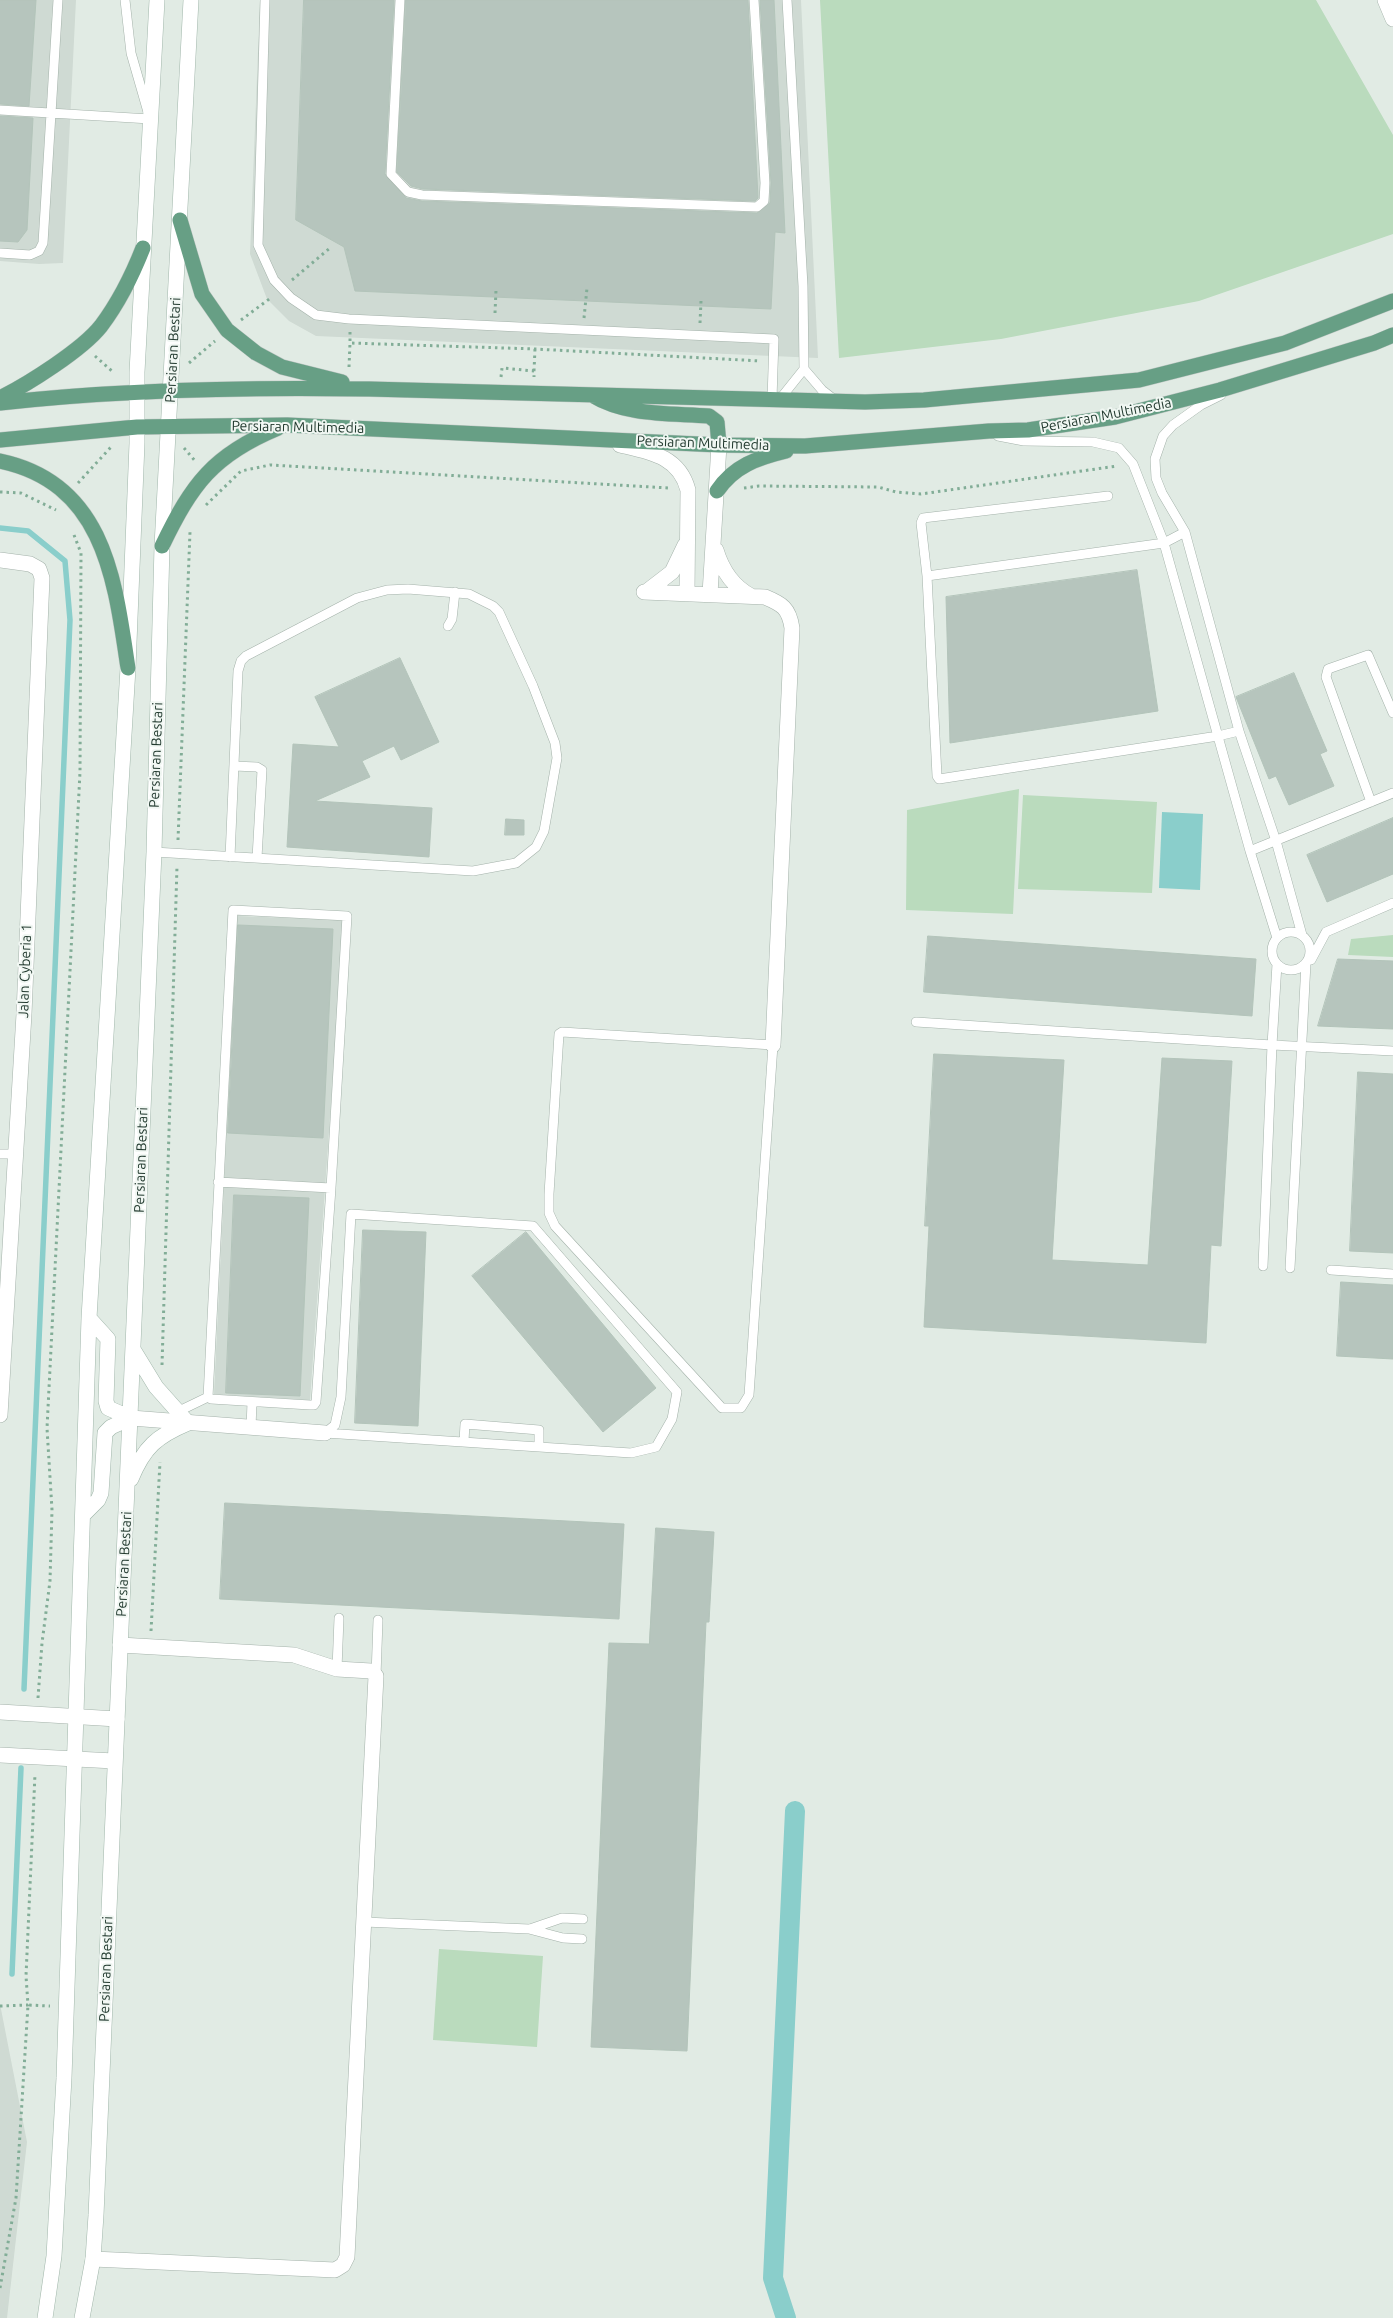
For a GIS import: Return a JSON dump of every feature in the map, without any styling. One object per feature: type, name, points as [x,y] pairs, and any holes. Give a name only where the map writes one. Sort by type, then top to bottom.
[{"type":"main road","points":[[46,2318],[57,2214],[66,2006],[89,1318],[128,668],[142,248],[157,0]]},
{"type":"main road","name":"Persiaran Bestari","points":[[82,2318],[93,2259],[134,1351],[154,852],[162,546],[191,0]]},
{"type":"main road","points":[[1385,0],[1393,19]]},
{"type":"main road","points":[[180,220],[202,294],[227,330],[256,353],[282,367],[366,389]]},
{"type":"main road","points":[[0,398],[24,386],[82,344],[100,327],[124,291],[142,248]]},
{"type":"main road","name":"Persiaran Multimedia","points":[[0,403],[170,390],[271,388],[836,401],[924,400],[1139,380],[1285,343],[1393,301]]},
{"type":"main road","name":"Persiaran Multimedia","points":[[0,440],[137,427],[286,425],[719,445],[805,446],[988,431],[1028,430],[1115,416],[1220,390],[1374,343],[1393,334]]},
{"type":"main road","points":[[1374,343],[1393,339]]},
{"type":"main road","points":[[591,394],[608,404],[632,410],[709,416],[717,422],[719,445],[710,594]]},
{"type":"main road","points":[[162,546],[185,501],[214,466],[233,449],[286,425]]},
{"type":"main road","points":[[597,439],[644,450],[671,462],[684,476],[688,490],[687,594]]},
{"type":"main road","points":[[717,491],[726,478],[744,464],[761,457],[805,446]]},
{"type":"main road","points":[[0,461],[11,463],[41,476],[67,495],[86,517],[102,544],[116,591],[128,668]]},
{"type":"main road","points":[[688,529],[685,548],[672,572],[645,592],[765,597],[782,604],[791,616],[792,628],[773,1045]]},
{"type":"main road","points":[[714,538],[720,562],[726,572],[742,591],[752,596]]},
{"type":"main road","name":"Jalan Cyberia 1","points":[[0,560],[30,564],[39,569],[42,578],[24,1004],[0,1415]]},
{"type":"main road","points":[[89,1318],[108,1340],[106,1401],[108,1408],[131,1418],[325,1433]]},
{"type":"main road","points":[[134,1351],[156,1387],[188,1423]]},
{"type":"main road","points":[[82,1515],[98,1500],[101,1493],[105,1433],[111,1427],[131,1418]]},
{"type":"main road","points":[[127,1487],[145,1450],[171,1430],[188,1423]]},
{"type":"main road","points":[[93,2259],[335,2270],[343,2265],[347,2257],[376,1676],[371,1671],[337,1669],[294,1655],[120,1645]]},
{"type":"main road","points":[[0,1712],[117,1718]]},
{"type":"main road","points":[[0,1756],[114,1761]]},
{"type":"lane","points":[[0,253],[30,255],[39,251],[43,243],[58,0]]},
{"type":"lane","points":[[0,110],[150,119],[131,53],[125,0]]},
{"type":"lane","points":[[264,0],[258,245],[274,280],[291,298],[316,315],[349,319],[774,339],[773,362],[776,399]]},
{"type":"lane","points":[[400,0],[391,174],[408,192],[422,195],[756,207],[764,201],[766,183],[754,0]]},
{"type":"lane","points":[[787,0],[803,286],[804,369],[822,390],[836,401]]},
{"type":"lane","points":[[776,399],[804,369]]},
{"type":"lane","points":[[1265,376],[1200,405],[1173,425],[1163,436],[1155,459],[1156,478],[1162,493],[1185,532],[1239,731],[1276,841],[1302,935],[1310,948],[1306,968],[1301,1047],[1290,1268]]},
{"type":"lane","points":[[988,431],[999,436],[1024,441],[1092,442],[1119,448],[1133,464],[1164,543],[1276,938]]},
{"type":"lane","points":[[1108,496],[923,518],[920,523],[927,576],[937,776],[939,779],[1218,736],[1239,731]]},
{"type":"lane","points":[[927,576],[1164,543],[1185,532]]},
{"type":"lane","points":[[154,852],[230,857],[473,871],[516,863],[536,847],[544,831],[557,758],[555,743],[533,686],[499,612],[481,599],[455,592],[408,589],[387,590],[357,598],[246,656],[241,661],[238,671],[230,857]]},
{"type":"lane","points":[[448,626],[452,619],[455,592]]},
{"type":"lane","points":[[1371,802],[1326,677],[1328,670],[1368,655],[1393,713]]},
{"type":"lane","points":[[234,766],[257,767],[262,770],[257,858]]},
{"type":"lane","points":[[1250,851],[1393,793]]},
{"type":"lane","points":[[1306,968],[1326,932],[1393,903]]},
{"type":"lane","points":[[177,1412],[208,1397],[211,1399],[310,1405],[314,1405],[316,1402],[347,916],[233,910],[208,1397]]},
{"type":"lane","points":[[1302,935],[1287,932],[1276,938],[1273,943],[1272,954],[1281,968],[1292,970],[1306,968]]},
{"type":"lane","points":[[1262,1266],[1277,964]]},
{"type":"lane","points":[[916,1022],[1272,1046],[1393,1051]]},
{"type":"lane","points":[[566,1032],[773,1045],[749,1395],[741,1408],[722,1408],[555,1226],[549,1213],[559,1034],[566,1032]]},
{"type":"lane","points":[[0,1154],[16,1154]]},
{"type":"lane","points":[[218,1182],[331,1188]]},
{"type":"lane","points":[[351,1214],[534,1226],[677,1392],[672,1420],[656,1447],[631,1453],[325,1433],[335,1425],[341,1397],[351,1214]]},
{"type":"lane","points":[[1331,1270],[1393,1274]]},
{"type":"lane","points":[[251,1428],[252,1402]]},
{"type":"lane","points":[[464,1441],[465,1424],[540,1430],[539,1446]]},
{"type":"lane","points":[[337,1669],[339,1618]]},
{"type":"lane","points":[[376,1676],[378,1620]]},
{"type":"lane","points":[[529,1929],[562,1918],[583,1919]]},
{"type":"lane","points":[[364,1922],[529,1929],[562,1938],[582,1939]]},
{"type":"path","points":[[282,289],[330,248]]},
{"type":"path","points":[[583,330],[587,288]]},
{"type":"path","points":[[495,326],[496,290]]},
{"type":"path","points":[[700,336],[701,301]]},
{"type":"path","points":[[349,319],[349,384]]},
{"type":"path","points":[[350,343],[534,349],[773,362]]},
{"type":"path","points":[[82,344],[113,372]]},
{"type":"path","points":[[534,349],[534,371]]},
{"type":"path","points":[[53,508],[114,444]]},
{"type":"path","points":[[717,491],[759,486],[815,486],[878,487],[896,492],[921,494],[1133,464]]},
{"type":"path","points":[[202,509],[241,471],[270,465],[688,490]]},
{"type":"path","points":[[0,492],[21,493],[53,508],[60,514]]},
{"type":"path","points":[[156,1387],[162,1374],[188,534],[193,526]]},
{"type":"path","points":[[38,1714],[42,1643],[50,1581],[52,1510],[47,1428],[80,772],[81,553],[73,533]]},
{"type":"path","points":[[150,1647],[160,1452],[156,1440]]},
{"type":"path","points":[[0,2288],[16,2198],[28,2005],[26,1976],[36,1757]]},
{"type":"path","points":[[0,2006],[66,2006]]},
{"type":"shaded area","points":[[0,0],[76,0],[63,263],[39,264],[0,261]]},
{"type":"shaded area","points":[[260,0],[801,0],[818,358],[316,336],[289,321],[267,299],[250,254]]},
{"type":"shaded area","points":[[237,916],[344,920],[310,1400],[214,1394]]},
{"type":"shaded area","points":[[0,2004],[27,2142],[7,2318],[0,2318]]},
{"type":"green space","points":[[820,0],[1316,0],[1393,135],[1393,234],[1199,301],[1001,339],[839,358]]},
{"type":"green space","points":[[1019,789],[1013,914],[906,910],[907,810]]},
{"type":"green space","points":[[1023,795],[1157,802],[1152,893],[1018,889]]},
{"type":"green space","points":[[1393,935],[1393,957],[1348,955],[1351,939]]},
{"type":"green space","points":[[439,1949],[543,1956],[537,2047],[433,2040]]},
{"type":"water","points":[[1162,812],[1203,814],[1200,890],[1159,888]]},
{"type":"building","points":[[0,0],[36,0],[29,106],[0,104]]},
{"type":"building","points":[[304,0],[394,0],[385,174],[406,198],[422,201],[757,213],[770,203],[771,183],[760,0],[774,0],[785,233],[775,232],[771,309],[355,291],[344,247],[296,220]]},
{"type":"building","points":[[406,0],[748,0],[758,198],[755,201],[423,189],[411,186],[397,172]]},
{"type":"building","points":[[0,116],[33,118],[27,230],[18,242],[0,241]]},
{"type":"building","points":[[1137,570],[1158,711],[950,743],[946,597]]},
{"type":"building","points":[[400,658],[439,742],[401,760],[394,746],[362,761],[370,777],[315,801],[432,808],[429,857],[287,847],[293,744],[339,747],[315,697]]},
{"type":"building","points":[[1294,673],[1327,751],[1320,754],[1334,786],[1289,805],[1276,776],[1269,779],[1236,697]]},
{"type":"building","points":[[1393,818],[1393,874],[1327,902],[1307,855]]},
{"type":"building","points":[[506,819],[524,820],[524,835],[505,835]]},
{"type":"building","points":[[238,925],[333,929],[323,1138],[228,1133]]},
{"type":"building","points":[[928,936],[1256,959],[1252,1016],[924,992]]},
{"type":"building","points":[[1338,959],[1393,961],[1393,1029],[1318,1026]]},
{"type":"building","points":[[934,1054],[1064,1060],[1052,1260],[1148,1265],[1162,1058],[1232,1061],[1221,1246],[1211,1245],[1206,1343],[924,1327],[929,1226],[925,1226]]},
{"type":"building","points":[[1358,1072],[1393,1074],[1393,1253],[1350,1251]]},
{"type":"building","points":[[234,1195],[309,1198],[300,1396],[226,1393]]},
{"type":"building","points":[[363,1230],[426,1232],[418,1426],[355,1423]]},
{"type":"building","points":[[526,1232],[656,1388],[603,1432],[472,1276]]},
{"type":"building","points":[[1341,1282],[1393,1285],[1393,1359],[1337,1356]]},
{"type":"building","points":[[225,1503],[624,1524],[619,1619],[220,1599]]},
{"type":"building","points":[[656,1528],[714,1532],[709,1622],[706,1622],[687,2051],[591,2047],[609,1643],[649,1644]]},
{"type":"waterway","points":[[0,528],[28,531],[65,561],[70,620],[24,1689]]},
{"type":"waterway","points":[[12,1974],[21,1768]]},
{"type":"waterway","points":[[786,2318],[773,2278],[795,1811]]}]
